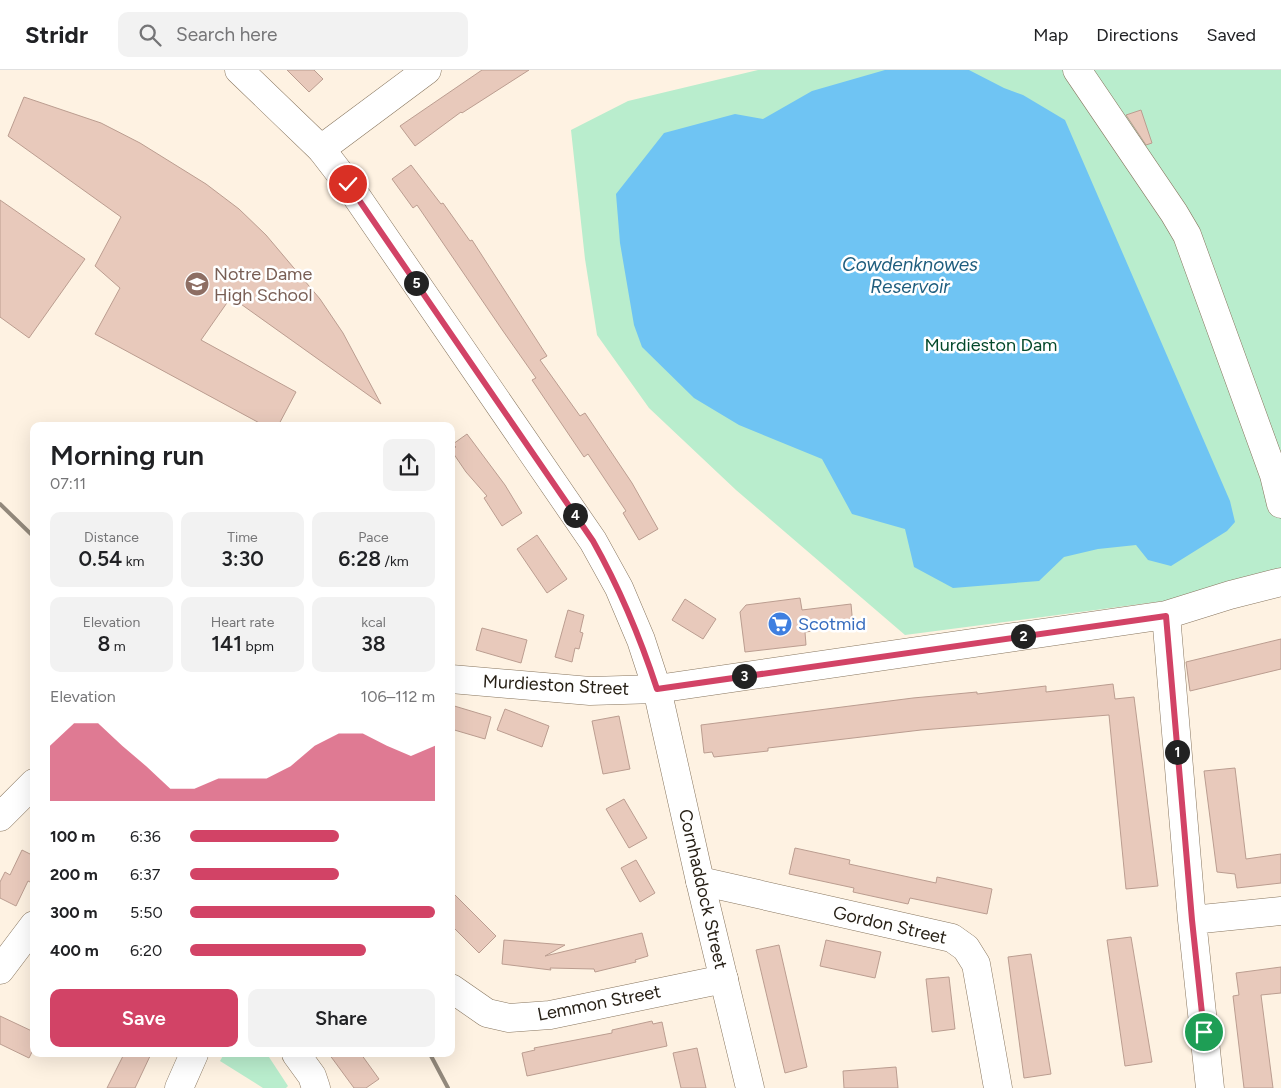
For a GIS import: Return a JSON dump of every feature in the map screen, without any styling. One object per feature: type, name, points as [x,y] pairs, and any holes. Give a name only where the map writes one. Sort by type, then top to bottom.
[{"type":"street","name":"Cornhaddock Street","points":[[239,70],[321,148],[593,541],[623,597],[641,640],[657,689],[700,881],[750,1088]]},
{"type":"street","points":[[321,148],[427,70]]},
{"type":"street","points":[[1077,70],[1187,235],[1274,475],[1281,504]]},
{"type":"street","name":"Murdieston Street","points":[[455,679],[590,691],[657,689],[1166,616],[1230,595],[1281,582]]},
{"type":"street","points":[[1166,616],[1192,920],[1210,1088]]},
{"type":"street","points":[[0,817],[30,787]]},
{"type":"street","name":"Gordon Street","points":[[700,881],[952,938],[966,948],[976,964],[998,1088]]},
{"type":"street","points":[[1192,920],[1281,911]]},
{"type":"street","points":[[0,970],[30,930]]},
{"type":"street","name":"Lemmon Street","points":[[455,991],[487,1013],[509,1018],[550,1015],[724,978]]},
{"type":"street","points":[[188,1085],[193,1057]]},
{"type":"street","points":[[298,1057],[312,1076],[316,1088]]},
{"type":"green space","name":"Cowdenknowes Reservoir","points":[[758,70],[1281,70],[1281,582],[1230,595],[1156,602],[905,635],[736,490],[649,408],[597,335],[585,259],[571,130],[628,101]]},
{"type":"green space","points":[[222,1057],[269,1057],[288,1086],[286,1088],[263,1088],[220,1061]]},
{"type":"water","name":"Cowdenknowes Reservoir","points":[[885,70],[969,70],[1004,88],[1023,95],[1065,120],[1230,501],[1235,522],[1227,531],[1171,566],[1148,560],[1136,545],[1098,549],[1064,557],[1039,581],[953,588],[914,567],[905,529],[852,514],[822,459],[739,425],[694,398],[642,347],[634,325],[620,243],[616,194],[664,133],[735,114],[763,119],[812,91]]},
{"type":"building","points":[[287,70],[314,70],[323,79],[309,92]]},
{"type":"building","points":[[482,70],[529,70],[461,112],[415,146],[400,126]]},
{"type":"building","points":[[24,97],[101,123],[140,143],[206,184],[239,209],[266,235],[320,299],[343,333],[381,404],[231,297],[201,340],[296,392],[280,422],[258,422],[95,334],[120,288],[95,266],[121,217],[8,136]]},
{"type":"building","points":[[1141,110],[1152,143],[1146,145],[1126,115]]},
{"type":"building","points":[[411,165],[441,204],[443,203],[470,241],[472,240],[547,356],[540,360],[580,416],[585,413],[632,483],[658,529],[639,540],[623,513],[626,511],[588,454],[584,457],[532,380],[536,378],[417,205],[413,208],[392,179]]},
{"type":"building","points":[[0,200],[85,259],[29,338],[0,317]]},
{"type":"building","points":[[467,434],[505,485],[522,513],[502,526],[484,498],[487,496],[455,456],[455,443]]},
{"type":"building","points":[[537,535],[567,579],[547,593],[517,549]]},
{"type":"building","points":[[800,598],[802,610],[851,604],[853,626],[805,632],[806,645],[745,652],[740,612],[746,605]]},
{"type":"building","points":[[685,599],[716,619],[703,639],[672,620]]},
{"type":"building","points":[[568,610],[584,615],[580,632],[583,633],[579,649],[575,648],[572,662],[555,657]]},
{"type":"building","points":[[482,628],[527,640],[521,663],[476,650]]},
{"type":"building","points":[[1281,639],[1281,669],[1190,691],[1186,662]]},
{"type":"building","points":[[1113,684],[1115,699],[1134,697],[1158,886],[1126,889],[1109,715],[921,730],[768,748],[768,751],[714,757],[712,752],[704,753],[701,725],[913,698],[977,692],[977,694],[1046,686],[1046,692]]},
{"type":"building","points":[[455,706],[491,717],[485,739],[455,730]]},
{"type":"building","points":[[505,709],[549,726],[542,747],[497,730]]},
{"type":"building","points":[[619,716],[630,769],[603,774],[592,721]]},
{"type":"building","points":[[1235,768],[1246,859],[1281,854],[1281,883],[1237,888],[1235,874],[1217,872],[1204,771]]},
{"type":"building","points":[[624,799],[647,838],[629,848],[606,809]]},
{"type":"building","points":[[795,848],[850,860],[849,864],[936,883],[937,877],[992,889],[987,914],[910,898],[908,904],[853,892],[854,888],[789,874]]},
{"type":"building","points":[[22,850],[30,854],[30,882],[28,881],[16,906],[0,898],[0,882],[5,872],[10,875]]},
{"type":"building","points":[[636,860],[655,893],[640,902],[621,868]]},
{"type":"building","points":[[455,895],[496,936],[479,953],[455,929]]},
{"type":"building","points":[[642,933],[648,956],[635,960],[636,962],[595,972],[594,969],[550,968],[551,970],[502,964],[504,940],[565,945],[545,956]]},
{"type":"building","points":[[1131,937],[1152,1062],[1125,1066],[1107,940]]},
{"type":"building","points":[[826,940],[881,952],[875,978],[820,966]]},
{"type":"building","points":[[779,945],[807,1067],[785,1073],[756,950]]},
{"type":"building","points":[[1031,954],[1051,1074],[1024,1078],[1008,957]]},
{"type":"building","points":[[1281,967],[1281,993],[1261,995],[1273,1088],[1244,1088],[1233,996],[1239,995],[1236,973]]},
{"type":"building","points":[[949,977],[955,1029],[932,1032],[926,979]]},
{"type":"building","points":[[0,1016],[30,1030],[29,1058],[0,1044]]},
{"type":"building","points":[[652,1021],[653,1024],[662,1022],[667,1046],[527,1076],[522,1053],[535,1050],[534,1048],[612,1033],[612,1030]]},
{"type":"building","points":[[697,1048],[706,1088],[681,1088],[673,1053]]},
{"type":"building","points":[[122,1057],[150,1057],[135,1088],[107,1088]]},
{"type":"building","points":[[331,1057],[363,1057],[379,1079],[366,1088],[354,1088]]},
{"type":"building","points":[[896,1067],[898,1088],[844,1088],[843,1071]]},
{"type":"railway","points":[[0,504],[30,533]]},
{"type":"railway","points":[[432,1057],[448,1088]]},
{"type":"place","name":"Notre Dame High School","points":[[197,284]]},
{"type":"place","name":"Scotmid","points":[[780,624]]},
{"type":"route","points":[[348,184],[593,541],[619,588],[641,640],[657,689],[1166,616],[1192,920],[1204,1032]]},
{"type":"park label","name":"Murdieston Dam","points":[[991,345]]}]
